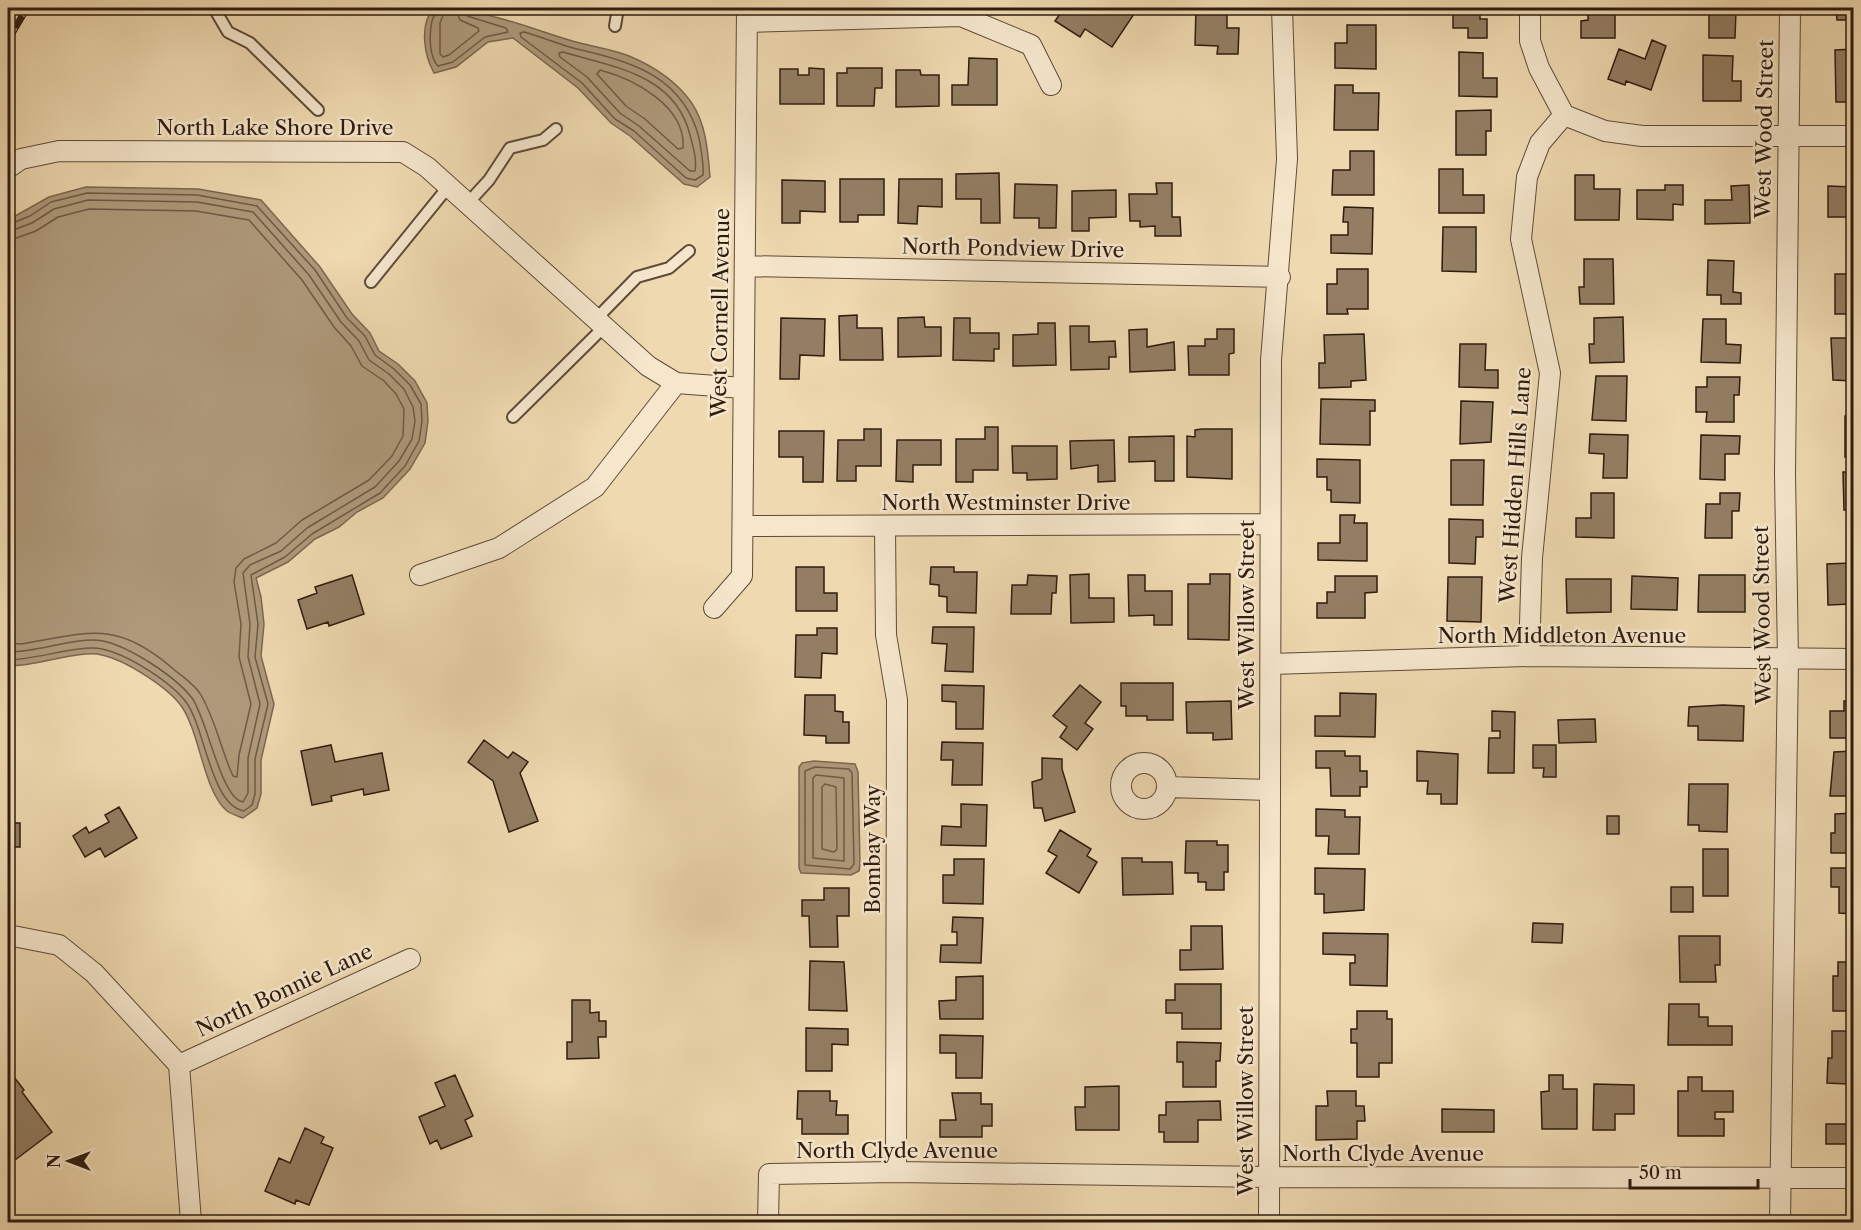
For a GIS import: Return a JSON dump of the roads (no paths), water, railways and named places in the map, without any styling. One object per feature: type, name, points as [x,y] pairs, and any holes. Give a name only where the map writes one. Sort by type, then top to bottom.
[{"type":"street","name":"West Willow Street","points":[[1269,1222],[1271,360],[1280,278],[1287,159],[1282,8]]},
{"type":"street","points":[[1530,8],[1530,41],[1539,68],[1564,115],[1605,131],[1642,136],[1854,136]]},
{"type":"street","name":"West Wood Street","points":[[1780,1222],[1788,660],[1785,462],[1790,8]]},
{"type":"street","points":[[747,14],[961,16],[1031,45],[1051,86]]},
{"type":"street","name":"West Cornell Avenue","points":[[714,608],[742,576],[747,14]]},
{"type":"street","name":"West Hidden Hills Lane","points":[[1529,656],[1532,558],[1550,373],[1521,239],[1527,177],[1540,143],[1564,115]]},
{"type":"street","name":"North Lake Shore Drive","points":[[8,168],[21,159],[59,151],[403,152],[415,158],[648,366],[676,383],[743,388]]},
{"type":"street","name":"North Pondview Drive","points":[[745,266],[1280,278]]},
{"type":"street","points":[[420,574],[499,548],[595,487],[676,383]]},
{"type":"street","name":"North Westminster Drive","points":[[742,526],[1270,524]]},
{"type":"street","name":"Bombay Way","points":[[885,527],[886,635],[897,700],[896,1172]]},
{"type":"street","name":"North Middleton Avenue","points":[[1271,664],[1529,656],[1854,659]]},
{"type":"street","points":[[1167,787],[1270,789]]},
{"type":"street","points":[[8,935],[59,945],[94,974],[179,1065],[191,1222]]},
{"type":"street","name":"North Bonnie Lane","points":[[179,1065],[410,959]]},
{"type":"street","name":"North Clyde Avenue","points":[[768,1222],[769,1174],[896,1172],[1269,1177],[1854,1178]]},
{"type":"lane","points":[[214,8],[228,32],[250,43],[318,110]]},
{"type":"lane","points":[[615,26],[618,8]]},
{"type":"lane","points":[[467,204],[489,180],[510,148],[543,140],[556,129]]},
{"type":"lane","points":[[371,282],[448,187]]},
{"type":"lane","points":[[513,417],[600,323],[637,278],[669,268],[689,251]]},
{"type":"water","points":[[434,8],[487,15],[623,54],[655,69],[678,87],[696,110],[705,138],[710,177],[697,187],[684,184],[630,136],[611,123],[578,88],[513,38],[488,42],[456,67],[434,73],[426,49],[425,31],[426,22]]},
{"type":"water","points":[[86,187],[198,189],[261,200],[320,267],[352,314],[370,333],[379,351],[398,364],[415,381],[427,403],[428,421],[425,443],[410,469],[383,498],[357,512],[339,527],[315,539],[288,562],[256,578],[264,624],[261,656],[274,704],[261,760],[261,794],[257,808],[243,818],[227,811],[219,802],[207,777],[188,718],[182,707],[167,691],[145,675],[122,662],[93,654],[8,666],[8,220],[49,197]]},
{"type":"water","points":[[814,761],[855,764],[858,772],[860,864],[859,871],[851,875],[801,873],[799,868],[799,767],[802,763]]},
{"type":"railway","points":[[8,19],[14,8]]},
{"type":"railway","points":[[8,40],[27,8]]}]
